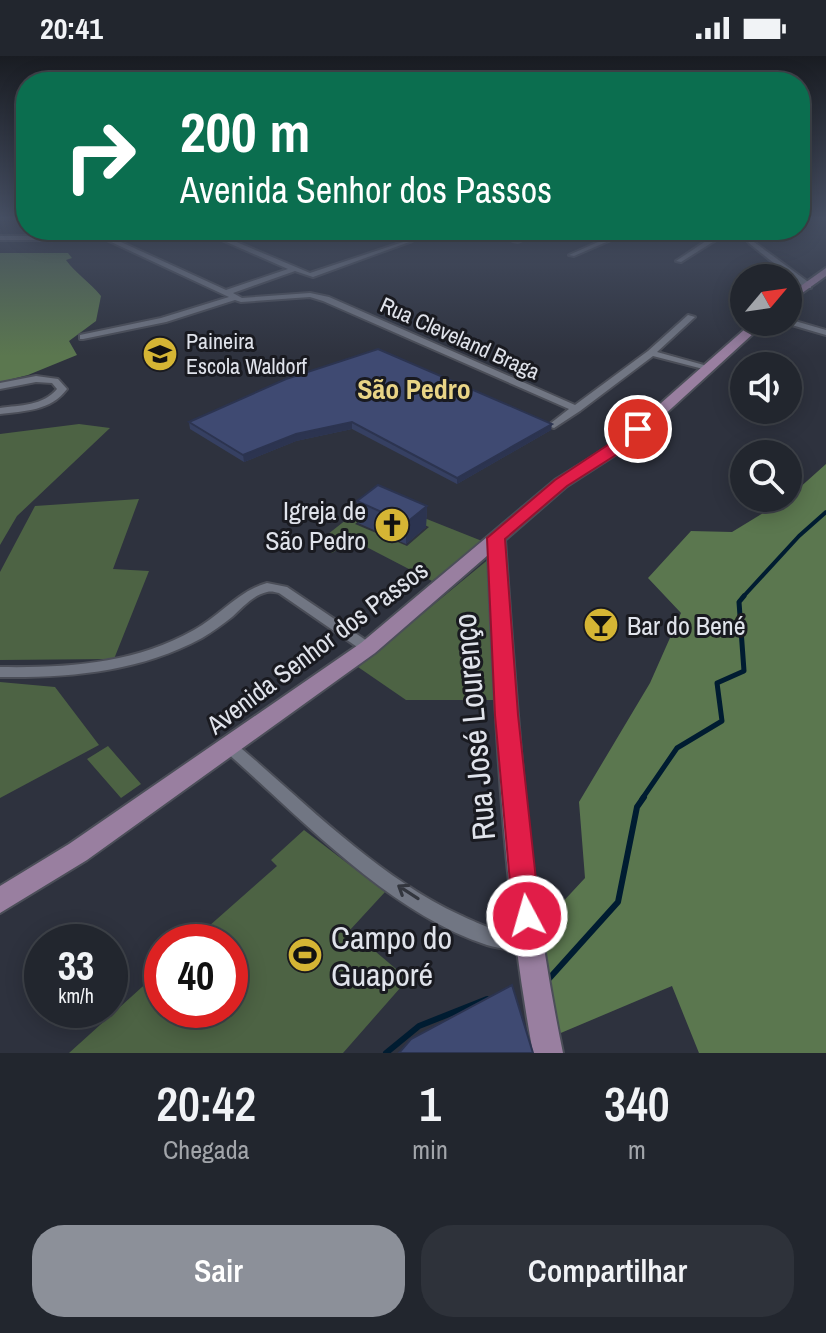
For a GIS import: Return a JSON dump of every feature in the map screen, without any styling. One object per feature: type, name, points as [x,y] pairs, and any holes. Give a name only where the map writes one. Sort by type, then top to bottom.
[{"type":"street","points":[[163,264],[231,296]]},
{"type":"street","points":[[285,264],[310,275],[347,264]]},
{"type":"street","points":[[781,264],[808,286]]},
{"type":"street","points":[[83,337],[163,320],[294,269]]},
{"type":"street","points":[[802,290],[826,271]]},
{"type":"street","name":"Rua Cleveland Braga","points":[[231,296],[257,301],[310,295],[326,299],[577,409]]},
{"type":"street","points":[[554,425],[651,353],[691,317]]},
{"type":"street","points":[[802,325],[826,333]]},
{"type":"street","name":"Avenida Senhor dos Passos","points":[[0,901],[78,852],[368,648],[561,483],[613,450],[744,336]]},
{"type":"street","points":[[651,353],[707,367]]},
{"type":"street","points":[[0,386],[44,378],[55,381],[62,389],[57,398],[49,401],[0,411]]},
{"type":"street","name":"Rua José Lourenço","points":[[496,538],[506,715],[536,1006],[548,1053]]},
{"type":"street","points":[[0,672],[85,671],[157,654],[203,632],[257,591],[270,586],[283,590],[368,648]]},
{"type":"street","points":[[230,747],[341,844],[395,884],[441,914],[531,958]]},
{"type":"green space","points":[[0,264],[69,264],[101,296],[96,321],[69,341],[77,355],[28,375],[0,382]]},
{"type":"green space","points":[[79,424],[110,428],[17,516],[0,545],[0,434]]},
{"type":"green space","points":[[826,464],[826,1053],[699,1053],[672,986],[556,1035],[532,935],[585,878],[579,802],[650,683],[681,613],[648,578],[691,531],[732,532],[765,512],[802,512],[802,485]]},
{"type":"green space","points":[[375,497],[383,501],[355,524],[407,546],[429,527],[380,506],[384,502],[482,541],[432,581],[353,540],[332,553],[318,542]]},
{"type":"green space","points":[[139,499],[113,569],[149,571],[114,659],[0,660],[0,572],[35,506]]},
{"type":"green space","points":[[490,558],[499,700],[406,700],[358,667]]},
{"type":"green space","points":[[0,682],[55,687],[99,745],[0,798]]},
{"type":"green space","points":[[108,746],[141,784],[121,798],[87,759]]},
{"type":"green space","name":"Campo do Guaporé","points":[[304,830],[385,892],[350,930],[408,979],[343,1053],[69,1053],[97,1028],[128,1028],[128,1000],[144,985],[144,1028],[248,1028],[248,924],[211,924],[277,866],[271,860]]},
{"type":"building","points":[[378,349],[552,424],[457,478],[352,422],[296,434],[243,455],[189,422],[286,379]]},
{"type":"building","points":[[378,485],[427,506],[406,523],[357,501]]},
{"type":"building","points":[[512,985],[533,1053],[399,1053],[411,1039]]},
{"type":"waterway","points":[[742,598],[799,536],[826,512]]},
{"type":"waterway","points":[[642,799],[677,748],[722,721],[717,683],[744,671],[739,602],[744,596]]},
{"type":"waterway","points":[[546,982],[618,902],[637,807],[644,797]]},
{"type":"waterway","points":[[386,1053],[419,1026],[487,999]]},
{"type":"place","name":"Paineira Escola Waldorf","points":[[160,354]]},
{"type":"place","name":"Igreja de São Pedro","points":[[392,525]]},
{"type":"place","name":"Bar do Bené","points":[[601,625]]},
{"type":"place","name":"Campo do Guaporé","points":[[305,955]]},
{"type":"district","name":"São Pedro","points":[[414,389]]},
{"type":"route","points":[[527,916],[506,715],[496,538],[561,483],[613,450],[638,429]]}]
